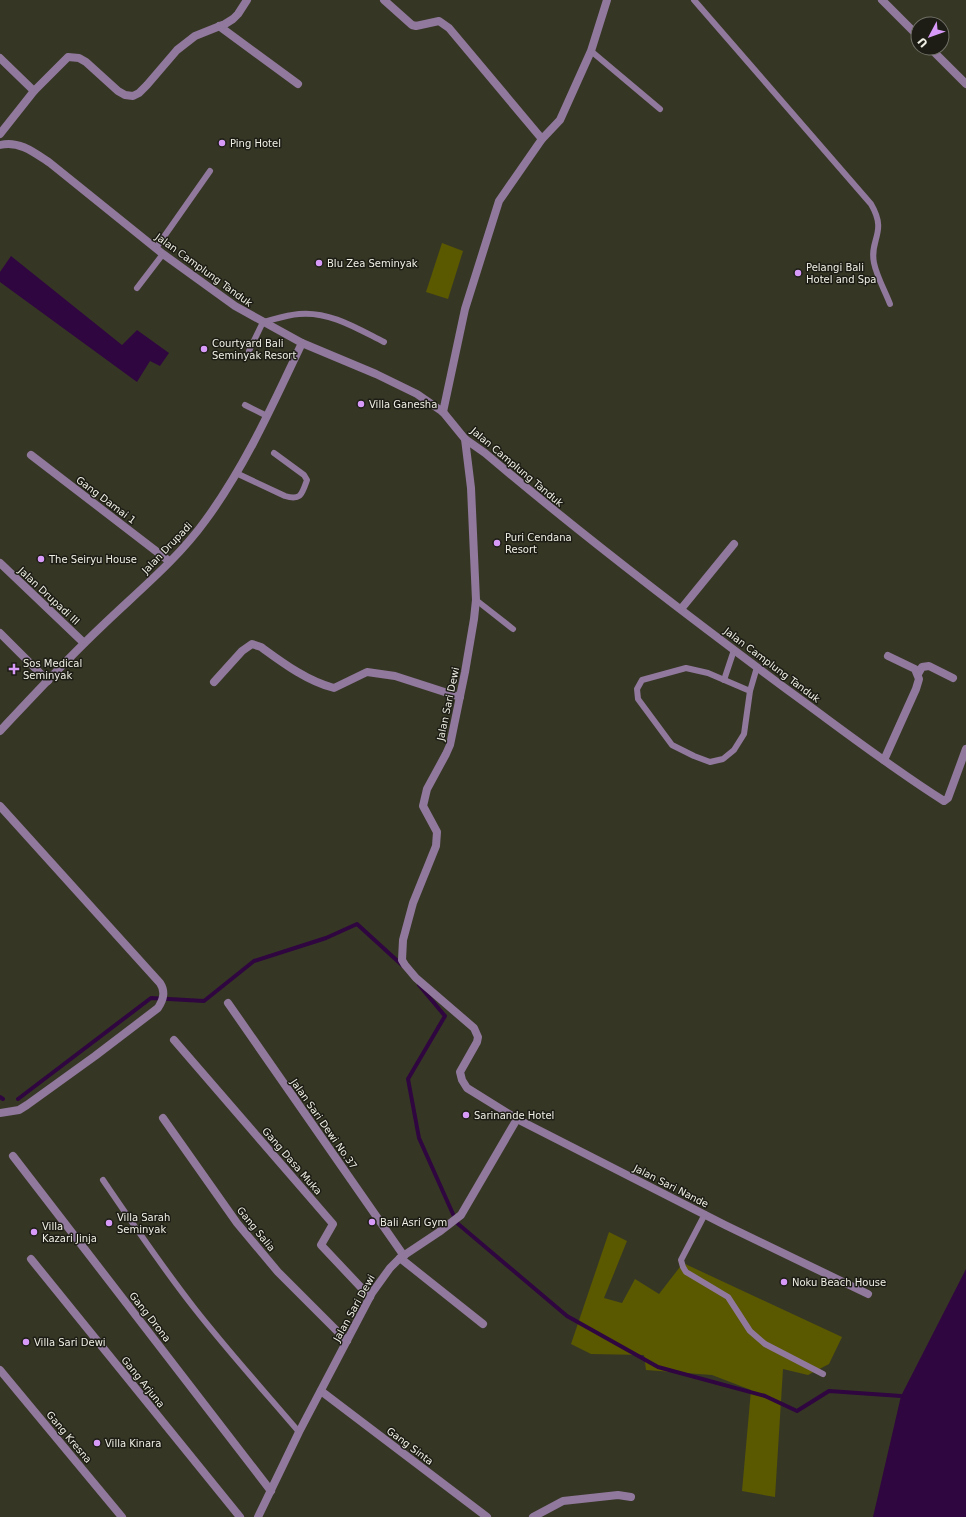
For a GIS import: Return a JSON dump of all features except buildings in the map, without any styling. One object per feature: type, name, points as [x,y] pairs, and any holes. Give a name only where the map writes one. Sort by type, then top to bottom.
[{"type":"street","points":[[0,134],[34,91],[68,57],[76,57],[86,62],[118,91],[125,95],[133,96],[143,89],[177,50],[187,41],[199,34],[233,20],[247,0]]},
{"type":"street","points":[[384,0],[412,25],[416,26],[439,21],[449,28],[542,139]]},
{"type":"street","points":[[443,412],[466,309],[499,201],[542,139],[560,120],[591,51],[607,0]]},
{"type":"street","points":[[882,0],[910,28]]},
{"type":"street","points":[[219,26],[298,84]]},
{"type":"street","points":[[938,56],[966,84]]},
{"type":"street","points":[[0,58],[34,91]]},
{"type":"street","name":"Jalan Camplung Tanduk","points":[[0,145],[10,144],[21,146],[40,156],[156,248],[235,306],[302,343],[417,394],[443,412],[465,438],[608,554],[757,667],[911,780],[944,801],[948,798],[966,749]]},
{"type":"street","name":"Jalan Drupadi","points":[[0,731],[84,643],[169,561],[205,522],[236,473],[267,416],[302,343]]},
{"type":"street","name":"Jalan Sari Dewi","points":[[465,438],[471,488],[476,600],[474,619],[450,745],[427,789],[423,806],[437,832],[436,846],[413,903],[403,940],[402,954],[405,965],[416,978],[474,1028],[478,1037],[477,1042],[460,1072],[462,1080],[467,1088]]},
{"type":"street","name":"Gang Damai 1","points":[[31,455],[169,561]]},
{"type":"street","points":[[681,609],[734,544]]},
{"type":"street","name":"Jalan Drupadi III","points":[[0,563],[84,643]]},
{"type":"street","points":[[0,633],[48,681]]},
{"type":"street","points":[[214,682],[242,651],[252,644],[260,647],[305,677],[320,685],[334,688],[367,672],[395,676],[460,697]]},
{"type":"street","points":[[884,760],[916,689],[919,679],[915,669],[888,656]]},
{"type":"street","points":[[918,674],[922,667],[929,666],[953,678]]},
{"type":"street","points":[[0,806],[160,983],[164,996],[158,1008],[27,1105],[19,1110],[0,1113]]},
{"type":"street","name":"Jalan Sari Dewi No.37","points":[[228,1003],[402,1257],[483,1324]]},
{"type":"street","name":"Gang Dasa Muka","points":[[174,1040],[333,1224],[321,1245],[370,1297]]},
{"type":"street","name":"Jalan Sari Nande","points":[[467,1088],[517,1119],[868,1294]]},
{"type":"street","name":"Gang Salia","points":[[163,1118],[237,1223],[278,1272],[347,1341]]},
{"type":"street","name":"Jalan Sari Dewi","points":[[258,1517],[299,1432],[370,1297],[390,1268],[402,1257],[457,1218],[466,1207],[517,1119]]},
{"type":"street","name":"Gang Drona","points":[[13,1156],[271,1491]]},
{"type":"street","name":"Gang Arjuna","points":[[31,1260],[240,1517]]},
{"type":"street","name":"Gang Kresna","points":[[0,1370],[122,1517]]},
{"type":"street","name":"Gang Sinta","points":[[320,1391],[487,1517]]},
{"type":"street","points":[[533,1517],[563,1501],[618,1495],[631,1497]]},
{"type":"lane","points":[[694,0],[871,204],[877,214],[879,223],[873,253],[874,263],[890,304]]},
{"type":"lane","points":[[591,51],[660,109]]},
{"type":"lane","points":[[156,248],[210,171]]},
{"type":"lane","points":[[138,288],[164,254]]},
{"type":"lane","points":[[249,351],[263,322],[300,314],[314,314],[341,320],[384,342]]},
{"type":"lane","points":[[245,405],[267,416]]},
{"type":"lane","points":[[236,473],[285,496],[293,499],[298,498],[303,492],[307,480],[304,475],[274,454]]},
{"type":"lane","points":[[476,600],[512,629]]},
{"type":"lane","points":[[724,680],[734,650]]},
{"type":"lane","points":[[750,691],[708,673],[686,668],[642,680],[637,689],[638,699],[672,745],[710,762],[723,759],[734,750],[744,734],[750,691],[757,667]]},
{"type":"lane","points":[[103,1180],[154,1255],[195,1309],[222,1343],[299,1432]]},
{"type":"lane","points":[[705,1214],[681,1260],[686,1272],[728,1297],[750,1331],[765,1344],[823,1374]]},
{"type":"shaded area","points":[[442,243],[463,251],[448,299],[426,292]]},
{"type":"shaded area","points":[[11,256],[122,345],[137,330],[169,353],[160,366],[150,361],[137,382],[0,282],[0,272]]},
{"type":"shaded area","points":[[609,1232],[627,1241],[604,1298],[622,1303],[635,1279],[659,1294],[683,1263],[842,1337],[829,1364],[808,1375],[783,1369],[775,1497],[742,1491],[751,1390],[712,1375],[646,1370],[644,1355],[591,1354],[571,1344]]},
{"type":"shaded area","points":[[966,1269],[966,1517],[873,1517],[901,1396]]},
{"type":"waterway","points":[[18,1099],[151,998],[204,1001],[254,961],[326,938],[357,924],[403,966]]},
{"type":"waterway","points":[[419,985],[445,1016],[408,1079],[419,1138],[457,1223],[567,1316],[658,1367],[765,1396],[797,1411],[829,1391],[901,1396]]},
{"type":"place","name":"Ping Hotel","points":[[222,143]]},
{"type":"place","name":"Blu Zea Seminyak","points":[[319,263]]},
{"type":"place","name":"Pelangi Bali Hotel and Spa","points":[[798,273]]},
{"type":"place","name":"Courtyard Bali Seminyak Resort","points":[[204,349]]},
{"type":"place","name":"Villa Ganesha","points":[[361,404]]},
{"type":"place","name":"Puri Cendana Resort","points":[[497,543]]},
{"type":"place","name":"The Seiryu House","points":[[41,559]]},
{"type":"place","name":"Sos Medical Seminyak","points":[[14,669]]},
{"type":"place","name":"Sarinande Hotel","points":[[466,1115]]},
{"type":"place","name":"Bali Asri Gym","points":[[372,1222]]},
{"type":"place","name":"Villa Sarah Seminyak","points":[[109,1223]]},
{"type":"place","name":"Villa Kazari Jinja","points":[[34,1232]]},
{"type":"place","name":"Noku Beach House","points":[[784,1282]]},
{"type":"place","name":"Villa Sari Dewi","points":[[26,1342]]},
{"type":"place","name":"Villa Kinara","points":[[97,1443]]}]
